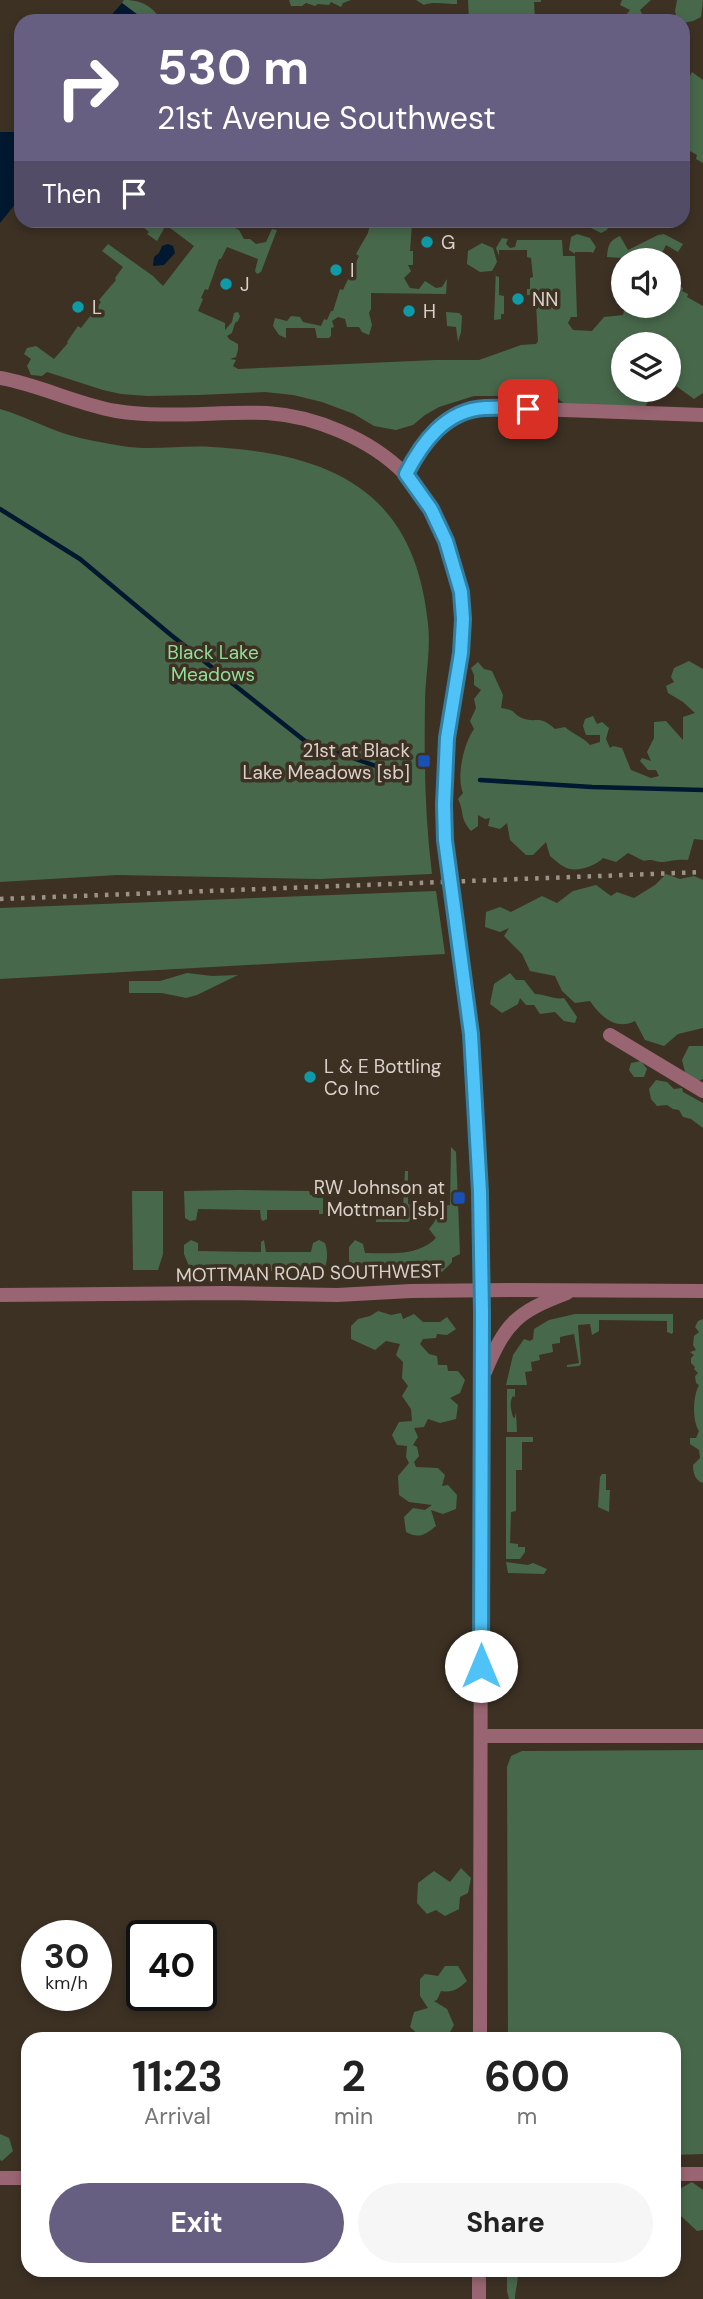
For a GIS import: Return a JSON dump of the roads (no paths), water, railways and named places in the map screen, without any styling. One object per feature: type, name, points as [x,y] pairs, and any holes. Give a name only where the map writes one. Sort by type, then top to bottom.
[{"type":"street","points":[[0,378],[117,411],[153,415],[268,413],[323,425],[387,459],[406,474],[431,509],[454,565],[461,592],[463,619],[461,653],[447,738],[445,840],[471,1034],[480,1192],[480,2032]]},
{"type":"street","points":[[406,474],[421,447],[440,426],[458,414],[482,408],[703,415]]},
{"type":"street","points":[[610,1035],[703,1091]]},
{"type":"street","name":"MOTTMAN ROAD SOUTHWEST","points":[[0,1295],[337,1295],[481,1290],[703,1291]]},
{"type":"street","points":[[481,1379],[499,1341],[513,1322],[531,1308],[576,1290]]},
{"type":"street","points":[[481,1736],[703,1736]]},
{"type":"street","points":[[681,2174],[703,2174]]},
{"type":"street","points":[[0,2178],[21,2178]]},
{"type":"street","points":[[479,2277],[479,2299]]},
{"type":"water","points":[[122,3],[137,14],[112,14]]},
{"type":"water","points":[[0,132],[14,132],[14,206],[0,223]]},
{"type":"water","points":[[162,246],[173,246],[175,253],[164,265],[153,266],[154,257]]},
{"type":"waterway","points":[[0,509],[80,559],[305,741],[401,775]]},
{"type":"waterway","points":[[480,780],[703,790]]},
{"type":"railway","points":[[0,899],[703,872]]},
{"type":"place","name":"G","points":[[427,242]]},
{"type":"place","name":"I","points":[[336,270]]},
{"type":"place","name":"J","points":[[226,284]]},
{"type":"place","name":"NN","points":[[518,299]]},
{"type":"place","name":"L","points":[[78,307]]},
{"type":"place","name":"H","points":[[409,311]]},
{"type":"place","name":"21st at Black Lake Meadows [sb]","points":[[424,761]]},
{"type":"place","name":"L & E Bottling Co Inc","points":[[310,1077]]},
{"type":"place","name":"RW Johnson at Mottman [sb]","points":[[459,1198]]},
{"type":"park label","name":"Black Lake Meadows","points":[[213,663]]}]
